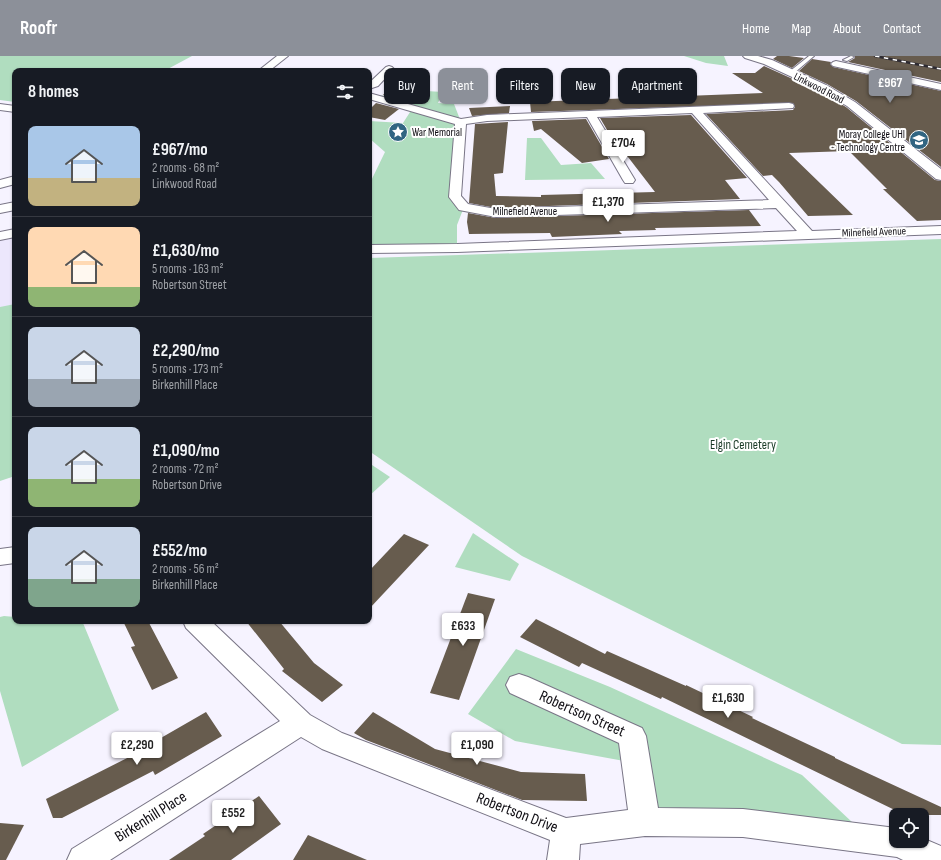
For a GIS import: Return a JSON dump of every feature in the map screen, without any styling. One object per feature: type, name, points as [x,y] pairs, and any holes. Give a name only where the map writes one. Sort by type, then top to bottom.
[{"type":"street","points":[[267,68],[283,56]]},
{"type":"street","name":"Linkwood Road","points":[[749,56],[768,62],[822,87],[852,104],[941,176]]},
{"type":"street","points":[[848,59],[833,65],[941,87]]},
{"type":"street","points":[[372,85],[375,84],[384,74]]},
{"type":"street","points":[[372,97],[461,122],[487,118],[789,106]]},
{"type":"street","points":[[0,107],[12,109]]},
{"type":"street","points":[[695,110],[808,235]]},
{"type":"street","points":[[590,114],[629,180]]},
{"type":"street","name":"Milnefield Avenue","points":[[461,122],[455,197],[464,207],[496,213],[780,204]]},
{"type":"street","points":[[0,184],[12,181]]},
{"type":"street","points":[[0,209],[12,207]]},
{"type":"street","name":"Milnefield Avenue","points":[[372,249],[457,248],[941,230]]},
{"type":"street","points":[[0,236],[12,234]]},
{"type":"street","points":[[0,557],[12,555]]},
{"type":"street","name":"Robertson Drive","points":[[198,624],[300,722],[332,742],[564,846],[645,822],[744,823],[901,851],[939,860]]},
{"type":"street","name":"Robertson Street","points":[[519,685],[632,736],[645,822]]},
{"type":"street","name":"Birkenhill Place","points":[[83,860],[300,722]]},
{"type":"lane","points":[[791,73],[812,56]]},
{"type":"shaded area","points":[[12,234],[12,440],[0,442],[0,236]]},
{"type":"green space","points":[[0,56],[192,56],[170,68],[12,68],[12,102],[0,100]]},
{"type":"green space","points":[[684,56],[724,56],[728,66],[706,63]]},
{"type":"green space","points":[[430,91],[438,92],[438,104],[454,104],[461,122],[455,197],[464,207],[457,225],[457,248],[372,249],[372,179],[385,152],[372,141],[372,121],[403,123],[412,109],[398,104],[430,104]]},
{"type":"green space","points":[[372,95],[384,96],[384,99]]},
{"type":"green space","points":[[527,138],[541,138],[561,165],[591,163],[605,179],[525,180]]},
{"type":"green space","name":"Elgin Cemetery","points":[[941,239],[941,745],[902,744],[522,556],[372,453],[372,258]]},
{"type":"green space","points":[[12,305],[12,477],[0,481],[0,307]]},
{"type":"green space","points":[[372,465],[390,477],[372,493]]},
{"type":"green space","points":[[473,533],[519,564],[510,581],[455,567]]},
{"type":"green space","points":[[0,617],[12,617],[12,624],[83,624],[119,710],[22,767],[0,691]]},
{"type":"green space","points":[[516,649],[610,687],[802,775],[870,839],[645,822],[635,763],[515,741],[468,714]]},
{"type":"building","points":[[777,56],[804,58],[792,68],[773,59]]},
{"type":"building","points":[[855,56],[941,56],[941,82],[848,62],[855,58]]},
{"type":"building","points":[[812,59],[831,62],[830,64],[833,67],[941,91],[941,167],[856,101],[827,84],[799,71]]},
{"type":"building","points":[[764,66],[817,90],[846,107],[935,180],[941,181],[941,220],[917,221],[883,189],[887,189],[849,151],[789,153],[853,215],[808,216],[772,175],[763,176],[706,114],[793,110],[795,107],[793,103],[531,112],[530,104],[553,104],[553,101],[561,101],[561,104],[610,104],[610,99],[618,99],[618,104],[697,104],[697,96],[763,93],[732,73],[755,73]]},
{"type":"building","points":[[376,103],[399,109],[385,120],[372,118],[372,107]]},
{"type":"building","points":[[510,106],[509,113],[472,116],[469,108]]},
{"type":"building","points":[[691,115],[747,178],[725,180],[740,199],[496,208],[469,203],[475,124],[508,122],[503,173],[494,174],[496,196],[541,197],[541,195],[655,192],[628,157],[623,157],[600,118]]},
{"type":"building","points":[[586,119],[609,159],[582,163],[541,129],[534,131],[532,121]]},
{"type":"building","points":[[749,210],[761,226],[655,228],[656,230],[619,231],[622,234],[552,237],[550,233],[469,234],[467,222],[468,213],[496,218]]},
{"type":"building","points":[[404,534],[429,545],[372,606],[372,568]]},
{"type":"building","points":[[468,593],[495,599],[459,700],[430,693]]},
{"type":"building","points":[[536,619],[605,654],[607,651],[686,685],[835,758],[941,807],[941,815],[929,815],[929,808],[891,808],[662,697],[661,699],[582,663],[579,667],[520,637]]},
{"type":"building","points":[[124,624],[150,624],[178,678],[152,690],[131,647],[135,646]]},
{"type":"building","points":[[248,624],[282,624],[314,663],[343,685],[322,702],[282,671],[284,669]]},
{"type":"building","points":[[206,712],[222,736],[155,775],[153,771],[62,818],[53,818],[46,799],[141,751],[140,750]]},
{"type":"building","points":[[373,712],[435,749],[521,772],[585,774],[587,801],[522,800],[366,740],[354,733]]},
{"type":"building","points":[[259,796],[281,824],[231,860],[169,860],[205,836],[203,834]]},
{"type":"building","points":[[0,823],[24,825],[6,860],[0,860]]},
{"type":"building","points":[[308,835],[367,860],[293,860]]},
{"type":"railway","points":[[875,56],[941,69]]},
{"type":"place","name":"War Memorial","points":[[398,132]]},
{"type":"place","name":"Moray College UHI - Technology Centre","points":[[919,140]]}]
